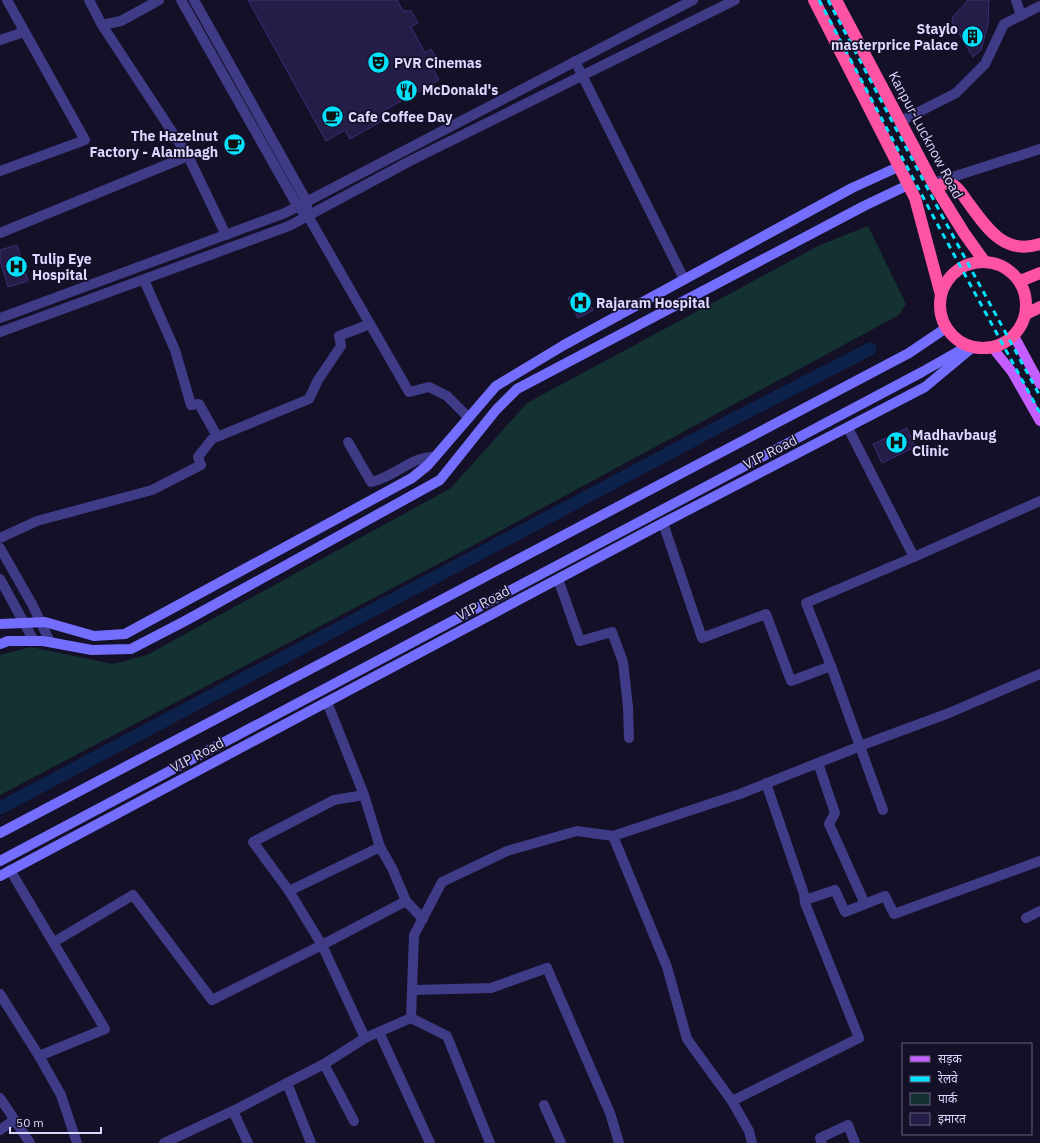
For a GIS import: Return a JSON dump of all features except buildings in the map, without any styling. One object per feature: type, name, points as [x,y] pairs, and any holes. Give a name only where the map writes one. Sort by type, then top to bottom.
[{"type":"highway","points":[[814,0],[914,198],[941,295]]},
{"type":"highway","name":"Kanpur-Lucknow Road","points":[[836,0],[934,184],[964,233],[984,261]]},
{"type":"highway","points":[[934,184],[952,185],[960,191],[990,232],[1010,246],[1028,248],[1040,244]]},
{"type":"highway","points":[[984,261],[993,262],[1007,268],[1020,281],[1026,298],[1026,314],[1019,331],[1006,342],[992,347],[971,347],[960,342],[946,328],[940,308],[941,295],[947,281],[960,268],[984,261]]},
{"type":"highway","points":[[1020,281],[1040,273]]},
{"type":"highway","points":[[1026,314],[1040,307]]},
{"type":"main road","points":[[1014,336],[1040,384]]},
{"type":"main road","points":[[992,347],[1012,372],[1040,421]]},
{"type":"street","points":[[0,171],[85,140],[7,0]]},
{"type":"street","points":[[89,0],[102,25],[188,156],[226,235]]},
{"type":"street","points":[[102,25],[121,21],[159,0]]},
{"type":"street","points":[[181,0],[302,204]]},
{"type":"street","points":[[194,0],[308,216],[409,392],[429,387],[447,396],[469,418]]},
{"type":"street","points":[[0,318],[285,213],[693,0]]},
{"type":"street","points":[[0,332],[289,226],[410,161],[735,0]]},
{"type":"street","points":[[1016,0],[1021,16]]},
{"type":"street","points":[[901,121],[956,93],[985,64],[1004,24],[1040,6]]},
{"type":"street","points":[[0,40],[24,32]]},
{"type":"street","points":[[576,61],[684,279]]},
{"type":"street","points":[[934,184],[1040,150]]},
{"type":"street","points":[[0,233],[188,156]]},
{"type":"street","points":[[0,624],[40,622],[94,636],[125,634],[412,478],[436,457],[496,386],[564,345],[684,279],[852,188],[898,167]]},
{"type":"street","points":[[0,644],[8,641],[34,641],[50,642],[92,650],[132,649],[440,480],[459,454],[496,410],[517,389],[857,210],[908,185]]},
{"type":"street","points":[[144,280],[175,350],[191,405],[199,404],[217,436]]},
{"type":"street","points":[[0,538],[37,521],[152,490],[201,465],[198,457],[212,439],[309,399],[318,380],[341,346],[339,336],[370,324]]},
{"type":"street","name":"VIP Road","points":[[0,833],[909,353],[946,328]]},
{"type":"street","name":"VIP Road","points":[[0,876],[663,523],[925,387],[971,347]]},
{"type":"street","name":"VIP Road","points":[[0,861],[971,347]]},
{"type":"street","points":[[848,428],[914,557]]},
{"type":"street","points":[[348,442],[371,482],[384,479],[425,456],[436,457]]},
{"type":"street","points":[[447,443],[459,454]]},
{"type":"street","points":[[884,810],[806,603],[1040,501]]},
{"type":"street","points":[[663,523],[702,638],[766,614],[791,681],[831,666]]},
{"type":"street","points":[[0,548],[50,642]]},
{"type":"street","points":[[0,579],[34,641]]},
{"type":"street","points":[[558,579],[580,641],[612,632],[623,662],[628,707],[629,738]]},
{"type":"street","points":[[497,597],[503,608]]},
{"type":"street","points":[[412,1018],[414,935],[442,882],[508,851],[577,831],[613,836],[766,783],[859,746],[949,713],[1040,674]]},
{"type":"street","points":[[327,702],[364,795],[380,847],[392,868],[406,901],[423,919]]},
{"type":"street","points":[[818,763],[835,813],[829,824],[865,904]]},
{"type":"street","points":[[732,1101],[859,1038],[805,900],[766,783]]},
{"type":"street","points":[[364,795],[334,800],[253,842],[289,891],[322,945],[365,1038]]},
{"type":"street","points":[[613,836],[667,967],[687,1039],[732,1101],[749,1131],[752,1143]]},
{"type":"street","points":[[289,891],[380,847]]},
{"type":"street","points":[[805,900],[835,890],[845,912],[885,896],[894,914],[1040,861]]},
{"type":"street","points":[[10,870],[105,1029],[38,1056]]},
{"type":"street","points":[[54,942],[132,895],[212,1000],[406,901]]},
{"type":"street","points":[[1026,918],[1040,911]]},
{"type":"street","points":[[413,990],[491,988],[547,968],[610,1113],[619,1143]]},
{"type":"street","points":[[0,994],[61,1095],[77,1143]]},
{"type":"street","points":[[164,1143],[233,1111],[324,1064],[365,1038],[412,1018],[448,1036],[490,1143]]},
{"type":"street","points":[[379,1032],[430,1143]]},
{"type":"street","points":[[324,1064],[354,1121]]},
{"type":"street","points":[[287,1083],[310,1143]]},
{"type":"street","points":[[0,1098],[30,1143]]},
{"type":"street","points":[[544,1105],[561,1143]]},
{"type":"street","points":[[233,1111],[248,1143]]},
{"type":"street","points":[[0,1130],[14,1120]]},
{"type":"street","points":[[822,1143],[820,1138],[848,1125],[855,1143]]},
{"type":"green space","points":[[868,226],[906,304],[899,315],[461,552],[0,795],[0,655],[31,647],[113,664],[147,655],[451,488],[527,403],[820,245]]},
{"type":"waterway","points":[[0,808],[722,425],[870,349]]},
{"type":"railway","points":[[819,0],[933,216],[1040,413]]},
{"type":"railway","points":[[828,0],[940,212],[1040,396]]},
{"type":"place","name":"Staylo masterprice Palace","points":[[973,37]]},
{"type":"place","name":"PVR Cinemas","points":[[378,63]]},
{"type":"place","name":"McDonald's","points":[[406,90]]},
{"type":"place","name":"Cafe Coffee Day","points":[[332,117]]},
{"type":"place","name":"The Hazelnut Factory - Alambagh","points":[[234,144]]},
{"type":"place","name":"Tulip Eye Hospital","points":[[16,267]]},
{"type":"place","name":"Rajaram Hospital","points":[[580,303]]},
{"type":"place","name":"Madhavbaug Clinic","points":[[896,443]]}]
